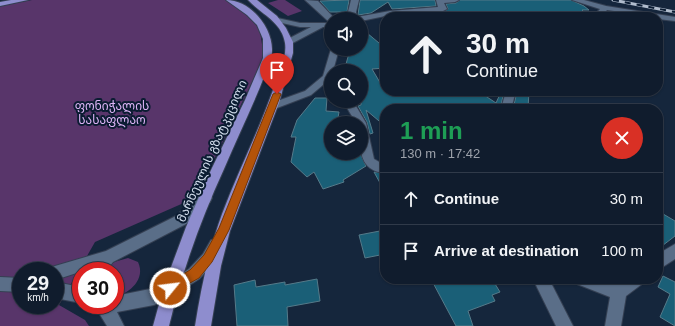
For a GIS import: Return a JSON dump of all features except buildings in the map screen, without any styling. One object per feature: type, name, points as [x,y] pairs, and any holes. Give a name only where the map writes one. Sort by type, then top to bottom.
[{"type":"highway","points":[[0,4],[24,0]]},
{"type":"highway","name":"მარნეულის გზატკეცილი","points":[[160,326],[170,288],[205,198],[250,104],[267,59],[268,46],[261,24],[247,10],[230,0]]},
{"type":"highway","points":[[203,326],[211,276],[224,230],[273,106],[288,60],[289,42],[283,29],[276,19],[252,0]]},
{"type":"street","points":[[309,0],[315,3],[324,12]]},
{"type":"street","points":[[352,12],[354,0]]},
{"type":"street","points":[[404,12],[443,9],[439,1],[455,0]]},
{"type":"street","points":[[576,0],[605,8],[633,12]]},
{"type":"street","points":[[601,12],[605,8]]},
{"type":"street","points":[[368,17],[380,15]]},
{"type":"street","points":[[663,16],[675,18]]},
{"type":"street","points":[[276,19],[300,25],[324,26]]},
{"type":"street","points":[[289,42],[321,26]]},
{"type":"street","points":[[273,106],[308,93],[324,82]]},
{"type":"street","points":[[368,156],[369,161],[380,168]]},
{"type":"street","points":[[64,270],[108,257],[181,220],[205,198]]},
{"type":"street","points":[[124,302],[154,297],[166,292],[170,288],[194,274],[208,259],[224,230]]},
{"type":"street","points":[[663,259],[675,251]]},
{"type":"street","points":[[104,262],[108,257]]},
{"type":"street","points":[[0,284],[12,284]]},
{"type":"street","points":[[544,284],[565,326]]},
{"type":"street","points":[[596,284],[619,292]]},
{"type":"street","points":[[613,326],[619,292],[630,284]]},
{"type":"street","points":[[111,314],[116,326]]},
{"type":"green space","name":"ფონიჭალის სასაფლაო","points":[[32,0],[226,0],[248,13],[259,24],[264,58],[195,198],[95,242],[84,262],[72,262],[72,282],[64,296],[64,262],[12,262],[12,314],[64,314],[64,308],[72,314],[85,320],[89,326],[0,326],[0,6]]},
{"type":"green space","points":[[278,0],[285,0],[302,11],[288,16],[268,3]]},
{"type":"green space","points":[[128,258],[138,262],[140,268],[140,274],[135,284],[131,289],[124,293],[124,262],[114,262]]},
{"type":"railway","points":[[613,0],[675,12]]},
{"type":"route","points":[[170,288],[194,274],[208,259],[224,230],[277,94]]}]
